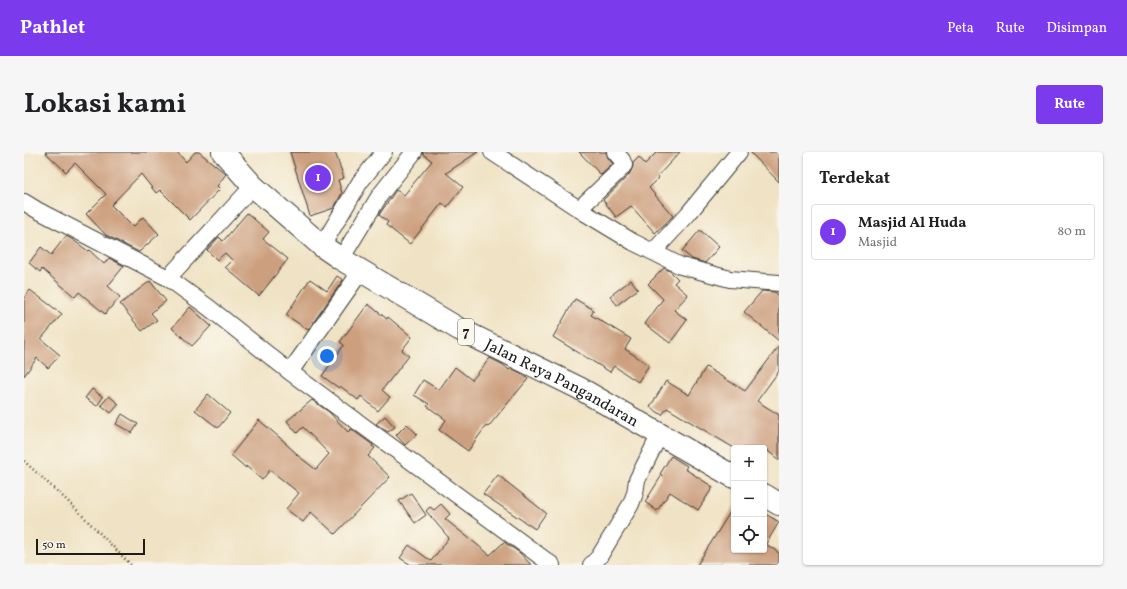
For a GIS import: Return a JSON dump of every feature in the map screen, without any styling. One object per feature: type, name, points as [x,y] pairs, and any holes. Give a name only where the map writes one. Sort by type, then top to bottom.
[{"type":"highway","name":"Jalan Raya Pangandaran","points":[[223,152],[253,186],[322,246],[341,259],[459,328],[579,388],[731,475]]},
{"type":"highway","points":[[767,497],[779,504]]},
{"type":"street","points":[[322,246],[360,182],[384,152]]},
{"type":"street","points":[[341,259],[380,196],[414,152]]},
{"type":"street","points":[[492,152],[633,242],[681,266],[730,279],[779,284]]},
{"type":"street","points":[[580,209],[624,165],[622,160],[615,152]]},
{"type":"street","points":[[652,252],[688,214],[739,152]]},
{"type":"street","points":[[168,278],[253,186]]},
{"type":"street","points":[[24,202],[168,278],[208,307],[290,372],[552,565]]},
{"type":"street","points":[[290,372],[361,271]]},
{"type":"street","points":[[591,565],[599,557],[630,504],[635,493],[637,480],[660,434]]},
{"type":"path","points":[[24,460],[72,505],[131,565]]},
{"type":"building","points":[[45,152],[177,152],[186,162],[195,152],[199,152],[226,174],[217,186],[220,189],[190,220],[160,190],[156,193],[141,174],[111,205],[133,227],[143,217],[159,234],[139,252],[106,235],[86,214],[106,194],[75,163],[66,172]]},
{"type":"building","points":[[290,152],[335,152],[344,178],[338,180],[342,193],[334,208],[310,216]]},
{"type":"building","points":[[423,152],[478,152],[446,173],[463,187],[447,207],[442,203],[410,244],[386,225],[388,222],[379,215],[396,190],[404,195],[432,161],[423,154]]},
{"type":"building","points":[[579,152],[606,152],[608,158],[613,164],[601,175]]},
{"type":"building","points":[[657,152],[680,152],[649,188],[673,216],[655,233],[631,206],[616,217],[603,200],[629,175],[633,167],[633,163],[639,157],[645,164]]},
{"type":"building","points":[[750,152],[779,152],[779,182]]},
{"type":"building","points":[[247,213],[269,232],[263,239],[288,259],[259,296],[225,267],[232,260],[225,253],[217,260],[207,250],[219,237],[223,241]]},
{"type":"building","points":[[700,230],[719,247],[705,263],[692,259],[682,251]]},
{"type":"building","points":[[66,236],[88,251],[89,250],[104,264],[109,258],[124,266],[108,286],[120,297],[105,314],[79,292],[75,297],[42,269],[40,272],[29,263],[41,247],[51,255]]},
{"type":"building","points":[[664,268],[670,271],[678,279],[674,283],[688,295],[674,310],[687,320],[670,343],[645,324],[663,299],[648,284]]},
{"type":"building","points":[[337,276],[343,280],[308,330],[286,315],[310,279],[327,291]]},
{"type":"building","points":[[631,280],[638,289],[617,305],[610,296]]},
{"type":"building","points":[[150,281],[166,301],[151,313],[157,320],[142,331],[120,304]]},
{"type":"building","points":[[30,290],[62,314],[41,339],[60,355],[48,368],[37,358],[24,376],[24,298]]},
{"type":"building","points":[[762,291],[775,292],[779,296],[779,341],[744,312]]},
{"type":"building","points":[[575,299],[594,310],[591,315],[631,339],[625,349],[649,365],[638,382],[614,366],[610,372],[553,337]]},
{"type":"building","points":[[368,304],[387,319],[388,317],[412,337],[402,350],[409,356],[382,390],[390,397],[378,411],[361,396],[358,400],[340,386],[339,388],[322,376],[344,345],[340,342]]},
{"type":"building","points":[[190,307],[211,326],[192,346],[172,328]]},
{"type":"building","points":[[779,346],[779,371],[757,401],[779,415],[779,460],[767,450],[767,445],[731,445],[731,446],[667,408],[662,415],[650,407],[666,381],[689,395],[706,367],[745,391]]},
{"type":"building","points":[[490,358],[502,364],[509,370],[511,368],[521,373],[528,379],[488,427],[486,426],[468,451],[439,430],[446,420],[427,406],[429,404],[414,395],[423,380],[439,390],[455,367],[472,380]]},
{"type":"building","points":[[92,389],[103,397],[97,406],[85,398]]},
{"type":"building","points":[[208,394],[230,413],[218,428],[195,410]]},
{"type":"building","points":[[109,396],[119,404],[111,413],[101,405]]},
{"type":"building","points":[[312,400],[329,412],[348,432],[351,429],[373,445],[372,446],[375,448],[368,456],[390,477],[335,534],[311,512],[303,522],[286,509],[299,493],[270,470],[262,480],[231,455],[259,420],[286,443],[296,454],[315,469],[317,468],[329,454],[303,427],[297,433],[287,421]]},
{"type":"building","points":[[122,414],[138,424],[132,433],[116,424]]},
{"type":"building","points":[[385,416],[395,427],[388,432],[376,424]]},
{"type":"building","points":[[407,424],[417,434],[405,445],[396,435]]},
{"type":"building","points":[[671,456],[687,466],[685,469],[713,487],[698,510],[670,492],[657,511],[645,502],[662,475],[660,474]]},
{"type":"building","points":[[498,475],[546,513],[535,529],[483,494]]},
{"type":"building","points":[[411,493],[426,515],[415,523],[399,501]]},
{"type":"building","points":[[441,504],[450,514],[445,519],[490,555],[504,542],[520,553],[531,565],[411,565],[400,558],[409,545],[431,561],[449,538],[426,511],[430,507],[434,510]]},
{"type":"building","points":[[731,511],[731,553],[767,553],[767,545],[779,553],[779,565],[697,565]]},
{"type":"building","points":[[767,515],[779,522],[767,542]]},
{"type":"place","name":"Masjid Al Huda","points":[[318,178]]}]
